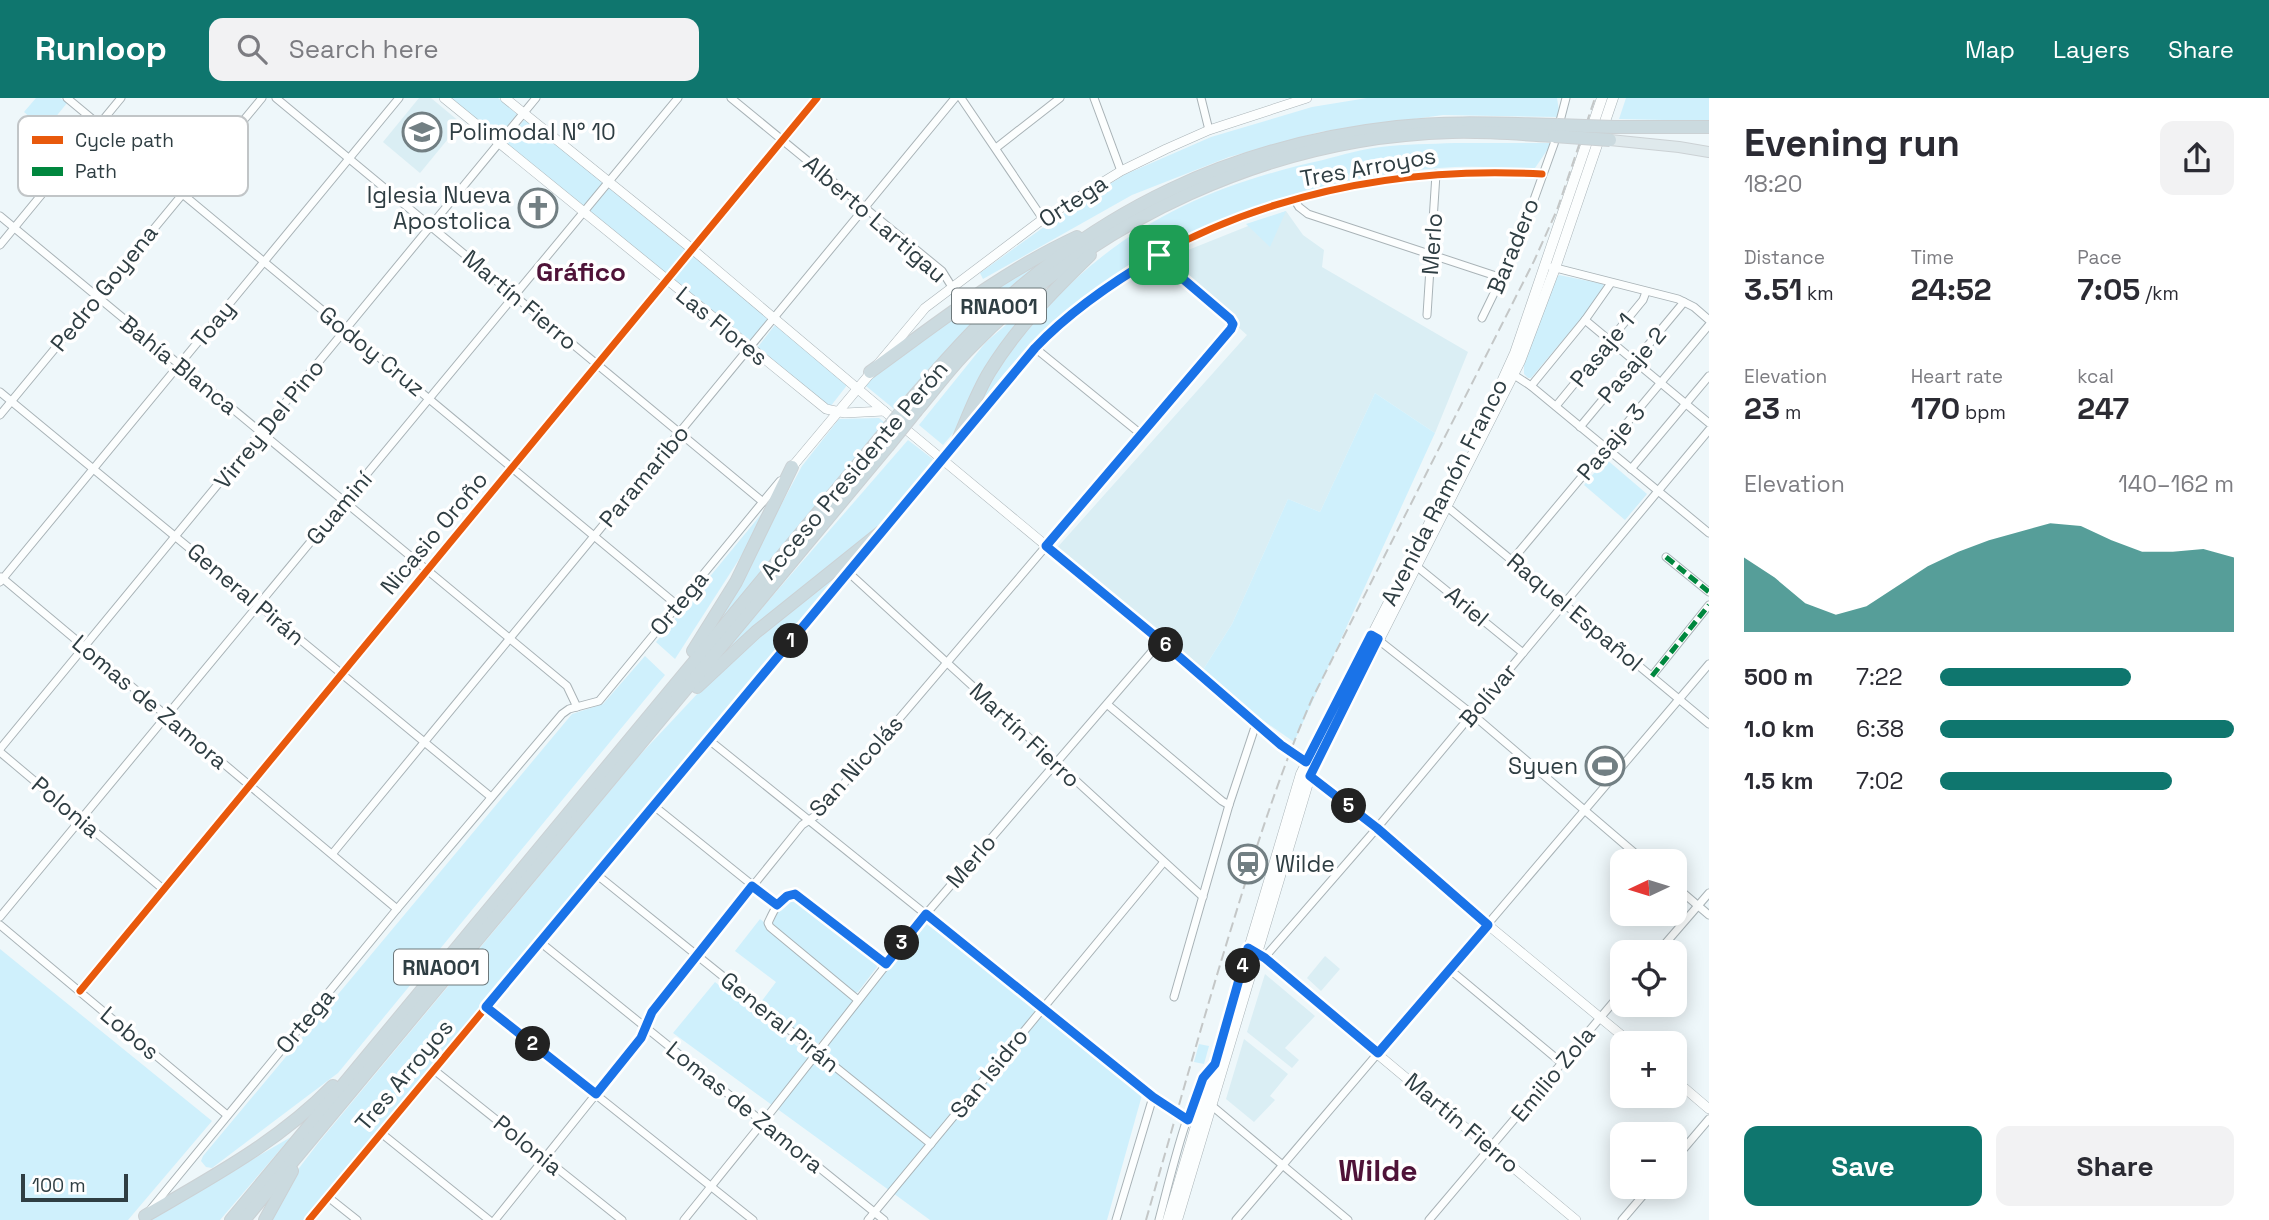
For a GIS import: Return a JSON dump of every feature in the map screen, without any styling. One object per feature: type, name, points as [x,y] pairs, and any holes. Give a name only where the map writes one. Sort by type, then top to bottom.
[{"type":"highway","name":"Acceso Presidente Perón","points":[[244,1220],[649,734],[912,407],[1010,311],[1111,227],[1221,180],[1318,151],[1392,138],[1452,132],[1707,127]]},
{"type":"highway","name":"Acceso Presidente Perón","points":[[1555,131],[1610,140]]},
{"type":"highway","points":[[870,372],[1018,267],[1111,227]]},
{"type":"highway","points":[[958,440],[989,372],[1015,335],[1111,227]]},
{"type":"highway","name":"Acceso Presidente Perón","points":[[231,1220],[650,714],[884,442]]},
{"type":"highway","points":[[650,714],[710,626],[736,582],[792,467]]},
{"type":"highway","points":[[649,734],[756,632],[881,532]]},
{"type":"highway","points":[[143,1218],[256,1151],[282,1132],[318,1100],[369,1045],[387,1031]]},
{"type":"highway","points":[[265,1220],[289,1176],[337,1107]]},
{"type":"main road","points":[[1585,165],[1602,98]]},
{"type":"main road","points":[[1585,165],[1613,98]]},
{"type":"main road","points":[[1610,140],[1709,152]]},
{"type":"main road","name":"Avenida Ramón Franco","points":[[1177,1220],[1310,776],[1375,637],[1510,372],[1585,165]]},
{"type":"main road","name":"Avenida Ramón Franco","points":[[1168,1220],[1215,1064],[1256,953],[1306,762],[1375,637]]},
{"type":"street","name":"Godoy Cruz","points":[[66,98],[89,116]]},
{"type":"street","points":[[107,116],[121,98]]},
{"type":"street","name":"Pedro Goyena","points":[[247,116],[262,98]]},
{"type":"street","name":"Martín Fierro","points":[[276,98],[764,502]]},
{"type":"street","name":"Toay","points":[[1,579],[399,98]]},
{"type":"street","name":"Las Flores","points":[[444,98],[826,409],[835,412],[887,413],[692,249],[506,98]]},
{"type":"street","name":"Virrey Del Pino","points":[[0,751],[536,98]]},
{"type":"street","name":"Guaminí","points":[[0,917],[678,98]]},
{"type":"street","name":"Alberto Lartigau","points":[[732,98],[942,271],[952,287]]},
{"type":"street","name":"Nicasio Oroño","points":[[80,991],[817,98]]},
{"type":"street","name":"Paramaribo","points":[[333,853],[955,98]]},
{"type":"street","points":[[961,98],[1043,219]]},
{"type":"street","points":[[996,148],[1060,98]]},
{"type":"street","points":[[1094,98],[1121,171]]},
{"type":"street","points":[[1201,98],[1209,130]]},
{"type":"street","name":"Ortega","points":[[143,1218],[397,909],[562,714],[599,701],[835,412],[925,308],[1043,219],[1121,171],[1209,130],[1307,98]]},
{"type":"street","name":"Baradero","points":[[1482,318],[1518,244],[1554,145],[1566,98]]},
{"type":"street","name":"Tres Arroyos","points":[[309,1220],[1035,348],[1059,325],[1114,283],[1159,255],[1243,214],[1294,199],[1368,183],[1436,174],[1542,174]]},
{"type":"street","name":"Merlo","points":[[1427,315],[1433,255],[1436,174]]},
{"type":"street","points":[[0,245],[42,196]]},
{"type":"street","name":"Pedro Goyena","points":[[0,415],[179,196]]},
{"type":"street","name":"Godoy Cruz","points":[[185,196],[677,605]]},
{"type":"street","points":[[1294,199],[1303,212],[1308,214],[1502,278]]},
{"type":"street","name":"Bahía Blanca","points":[[0,216],[567,686],[577,707]]},
{"type":"street","name":"San Nicolás","points":[[495,1220],[641,1038],[652,1012],[802,825],[818,814],[1231,329],[1233,324],[1230,319],[1162,261],[1159,255]]},
{"type":"street","points":[[1550,267],[1684,302],[1694,307],[1709,322]]},
{"type":"street","points":[[1531,386],[1612,283]]},
{"type":"street","name":"Pasaje 1","points":[[1556,406],[1611,341],[1643,300],[1646,292]]},
{"type":"street","name":"Pasaje 2","points":[[1580,427],[1684,302]]},
{"type":"street","points":[[1585,320],[1709,423]]},
{"type":"street","name":"Pasaje 3","points":[[1513,559],[1709,322]]},
{"type":"street","points":[[1035,348],[1142,435]]},
{"type":"street","points":[[1510,372],[1556,406],[1709,533]]},
{"type":"street","points":[[1631,470],[1709,376]]},
{"type":"street","name":"General Pirán","points":[[0,392],[491,797]]},
{"type":"street","name":"Bolívar","points":[[1256,953],[1377,828],[1709,430]]},
{"type":"street","points":[[908,431],[1161,641],[1256,724],[1306,762]]},
{"type":"street","name":"Raquel Español","points":[[1442,505],[1513,559],[1709,724]]},
{"type":"street","points":[[1666,558],[1709,592]]},
{"type":"street","name":"Ariel","points":[[1412,563],[1523,653]]},
{"type":"street","name":"Martín Fierro","points":[[848,572],[1203,897]]},
{"type":"street","name":"Lomas de Zamora","points":[[1,579],[397,909]]},
{"type":"street","points":[[1653,676],[1709,605]]},
{"type":"street","points":[[1375,637],[1472,714],[1630,849]]},
{"type":"street","name":"Merlo","points":[[684,1220],[926,914],[1161,641]]},
{"type":"street","points":[[1236,1220],[1709,664]]},
{"type":"street","points":[[1108,705],[1222,802],[1229,805]]},
{"type":"street","points":[[1174,997],[1229,805],[1256,724]]},
{"type":"street","points":[[709,740],[1153,1097],[1188,1120]]},
{"type":"street","name":"Polonia","points":[[0,751],[163,889]]},
{"type":"street","points":[[1310,776],[1377,828],[1488,925],[1618,1031]]},
{"type":"street","points":[[654,806],[777,905]]},
{"type":"street","name":"San Isidro","points":[[868,1220],[1163,863]]},
{"type":"street","name":"General Pirán","points":[[596,874],[931,1144]]},
{"type":"street","points":[[1668,940],[1709,893]]},
{"type":"street","points":[[858,1000],[769,927],[768,923],[777,905],[787,896],[795,894],[886,964]]},
{"type":"street","points":[[1687,896],[1709,915]]},
{"type":"street","name":"Lobos","points":[[0,925],[227,1115]]},
{"type":"street","name":"Lomas de Zamora","points":[[540,942],[884,1220]]},
{"type":"street","name":"Martín Fierro","points":[[1256,953],[1576,1220]]},
{"type":"street","points":[[1449,970],[1563,1064]]},
{"type":"street","name":"Emilio Zola","points":[[1429,1220],[1610,1006]]},
{"type":"street","points":[[486,1007],[753,1220]]},
{"type":"street","points":[[1158,1220],[1203,1078],[1215,1064]]},
{"type":"street","name":"Polonia","points":[[435,1070],[622,1220]]},
{"type":"street","points":[[1687,1090],[1709,1109]]},
{"type":"street","points":[[1116,1220],[1153,1097]]},
{"type":"street","points":[[1211,1105],[1348,1220]]},
{"type":"street","points":[[1687,1145],[1709,1119]]},
{"type":"street","points":[[381,1133],[489,1220]]},
{"type":"street","points":[[328,1197],[357,1220]]},
{"type":"street","points":[[1622,1220],[1640,1199]]},
{"type":"shaded area","points":[[36,98],[60,98],[67,103],[56,116],[29,116],[24,112]]},
{"type":"shaded area","name":"Polimodal N° 10","points":[[419,98],[431,98],[461,123],[420,173],[383,142]]},
{"type":"shaded area","points":[[450,98],[498,98],[517,114],[498,138]]},
{"type":"shaded area","points":[[1367,98],[1557,98],[1560,117],[1443,115],[1320,132],[1229,157],[1132,195],[983,279],[980,273],[1048,224],[1124,175],[1211,137],[1312,107]]},
{"type":"shaded area","points":[[1626,98],[1709,98],[1709,121],[1619,119]]},
{"type":"shaded area","points":[[525,119],[603,182],[584,207],[505,143]]},
{"type":"shaded area","points":[[1552,143],[1535,168],[1451,167],[1382,175],[1327,185],[1273,200],[1220,220],[1170,244],[1121,273],[1076,306],[1026,351],[980,404],[1001,363],[1050,304],[1110,250],[1175,210],[1245,181],[1352,152],[1390,146]]},
{"type":"shaded area","points":[[609,188],[685,250],[666,274],[589,212]]},
{"type":"shaded area","points":[[1286,211],[1303,235],[1324,250],[1322,267],[1468,352],[1435,433],[1375,393],[1320,512],[1288,499],[1232,624],[1199,676],[1055,550],[1247,335],[1163,260]]},
{"type":"shaded area","points":[[1286,211],[1270,247],[1246,224]]},
{"type":"shaded area","points":[[693,255],[769,317],[749,342],[673,280]]},
{"type":"shaded area","points":[[1047,258],[978,321],[894,409],[866,386],[880,367],[998,285]]},
{"type":"shaded area","points":[[1559,275],[1603,284],[1605,290],[1531,378],[1528,378],[1524,374],[1524,365],[1555,278]]},
{"type":"shaded area","points":[[1058,280],[979,380],[955,431],[943,445],[919,425],[986,342]]},
{"type":"shaded area","points":[[775,325],[848,384],[830,407],[757,348]]},
{"type":"shaded area","points":[[1375,393],[1435,433],[1294,742],[1199,676],[1232,624],[1288,499],[1320,512]]},
{"type":"shaded area","points":[[879,418],[884,422],[708,641],[802,466],[839,419]]},
{"type":"shaded area","points":[[908,440],[934,460],[874,535],[722,654]]},
{"type":"shaded area","points":[[1606,459],[1647,494],[1625,520],[1584,485]]},
{"type":"shaded area","points":[[763,512],[765,519],[675,659],[656,642]]},
{"type":"shaded area","points":[[852,561],[303,1220],[267,1220],[296,1172],[319,1142],[638,757],[730,659]]},
{"type":"shaded area","points":[[645,656],[665,675],[338,1073],[212,1168],[206,1167],[201,1161],[203,1156],[572,714],[603,704]]},
{"type":"shaded area","points":[[795,898],[876,962],[877,967],[858,992],[855,993],[772,926],[779,907]]},
{"type":"shaded area","points":[[760,919],[766,924],[765,928],[852,999],[852,1003],[818,1044],[814,1045],[761,1002],[776,982],[735,951]]},
{"type":"shaded area","points":[[920,919],[1144,1088],[1107,1220],[930,1220],[673,1033],[715,982],[811,1057]]},
{"type":"shaded area","points":[[0,949],[212,1121],[128,1220],[0,1220]]},
{"type":"shaded area","points":[[1325,956],[1340,969],[1321,991],[1307,978]]},
{"type":"shaded area","points":[[1265,974],[1315,1016],[1285,1048],[1299,1060],[1292,1068],[1247,1032]]},
{"type":"shaded area","points":[[1244,1039],[1288,1074],[1270,1096],[1275,1100],[1254,1122],[1226,1099]]},
{"type":"shaded area","points":[[1199,1044],[1209,1046],[1204,1064],[1194,1062]]},
{"type":"shaded area","points":[[291,1137],[220,1220],[149,1220],[150,1219]]},
{"type":"railway","points":[[1146,1220],[1240,900],[1300,727],[1534,261],[1557,210],[1595,98]]},
{"type":"marked path","points":[[1666,557],[1709,592]]},
{"type":"marked path","points":[[1652,676],[1709,605]]},
{"type":"cycle path","points":[[80,991],[817,98]]},
{"type":"cycle path","points":[[309,1220],[1010,375],[1044,339],[1096,295],[1152,258],[1212,228],[1275,205],[1340,188],[1407,178],[1474,173],[1542,174]]},
{"type":"place","name":"Polimodal N° 10","points":[[422,132]]},
{"type":"place","name":"Iglesia Nueva Apostolica","points":[[538,208]]},
{"type":"place","name":"Syuen","points":[[1605,766]]},
{"type":"place","name":"Wilde","points":[[1248,864]]},
{"type":"district","name":"Gráfico","points":[[581,272]]},
{"type":"district","name":"Wilde","points":[[1378,1170]]},
{"type":"route","points":[[1159,255],[1162,261],[1233,324],[1046,546],[1281,745],[1306,762],[1371,635],[1378,639],[1310,776],[1377,828],[1488,925],[1378,1053],[1265,958],[1248,948],[1215,1064],[1203,1078],[1188,1120],[1153,1097],[926,914],[886,964],[795,894],[790,894],[777,905],[752,886],[652,1012],[644,1034],[596,1094],[486,1007],[1035,348],[1059,325],[1114,283],[1159,255]]}]
